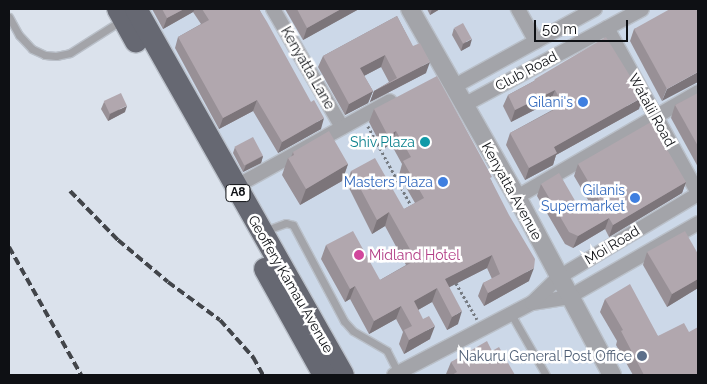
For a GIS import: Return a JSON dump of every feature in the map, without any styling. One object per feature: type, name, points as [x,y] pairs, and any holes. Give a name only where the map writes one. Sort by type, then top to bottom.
[{"type":"highway","name":"Geoffery Kamau Avenue","points":[[126,12],[262,232],[343,375]]},
{"type":"highway","name":"Geoffery Kamau Avenue","points":[[126,12],[324,375]]},
{"type":"street","name":"Kenyatta Lane","points":[[273,9],[342,127]]},
{"type":"street","name":"Kenyatta Avenue","points":[[410,9],[517,197],[612,375]]},
{"type":"street","points":[[518,9],[536,41]]},
{"type":"street","name":"Club Road","points":[[430,81],[450,80],[483,70],[595,9]]},
{"type":"street","name":"Club Road","points":[[464,105],[608,28],[622,13],[642,9]]},
{"type":"street","points":[[581,16],[592,36]]},
{"type":"street","points":[[559,28],[570,47]]},
{"type":"street","name":"Watalii Road","points":[[608,28],[698,193]]},
{"type":"street","points":[[483,70],[494,88]]},
{"type":"street","points":[[517,197],[698,92]]},
{"type":"street","points":[[235,187],[404,94]]},
{"type":"street","name":"Moi Road","points":[[396,374],[421,369],[483,329],[532,303],[559,277],[698,193]]},
{"type":"street","name":"Moi Road","points":[[532,303],[569,297],[698,223]]},
{"type":"lane","points":[[9,17],[19,35],[32,49],[45,55],[56,56],[70,53],[126,12]]},
{"type":"lane","points":[[262,232],[286,223],[293,225],[344,321],[354,331],[387,351],[396,374]]},
{"type":"lane","points":[[511,314],[546,375]]},
{"type":"path","points":[[362,116],[415,211]]},
{"type":"path","points":[[452,275],[483,329]]},
{"type":"shaded area","points":[[143,9],[698,9],[698,375],[348,375]]},
{"type":"building","points":[[162,9],[184,9],[167,18]]},
{"type":"building","points":[[202,9],[259,9],[311,102],[314,100],[324,118],[282,142],[257,100],[223,118],[178,37],[209,20]]},
{"type":"building","points":[[297,9],[341,9],[307,28]]},
{"type":"building","points":[[670,9],[698,9],[698,72],[667,89],[634,29]]},
{"type":"building","points":[[397,16],[413,46],[420,43],[430,62],[374,91],[397,78],[385,55],[360,68],[373,91],[349,104],[323,56]]},
{"type":"building","points":[[463,23],[472,39],[463,44],[454,28]]},
{"type":"building","name":"Gilani's","points":[[606,37],[643,97],[554,147],[557,153],[529,168],[510,133],[563,105],[555,90],[515,110],[508,95]]},
{"type":"building","points":[[437,76],[492,177],[490,178],[509,215],[535,259],[534,268],[488,293],[483,283],[500,274],[492,255],[445,279],[462,311],[452,317],[437,288],[414,301],[423,319],[429,316],[435,326],[409,340],[404,330],[412,326],[401,306],[374,321],[355,286],[350,289],[326,245],[353,231],[380,280],[416,260],[389,212],[377,220],[351,171],[375,158],[404,209],[424,198],[403,161],[411,157],[396,131],[388,136],[374,109]]},
{"type":"building","points":[[121,93],[127,106],[110,114],[104,101]]},
{"type":"building","points":[[698,93],[698,146],[675,105]]},
{"type":"building","points":[[651,122],[686,182],[613,225],[609,218],[578,236],[569,232],[541,184],[559,173],[581,211],[599,200],[578,164]]},
{"type":"building","points":[[329,131],[348,164],[306,189],[288,158],[294,155],[293,152]]},
{"type":"building","points":[[253,137],[263,156],[244,165],[234,147]]},
{"type":"building","points":[[685,231],[698,254],[698,279],[672,294],[647,252]]},
{"type":"building","points":[[630,284],[658,336],[684,323],[689,332],[698,327],[698,375],[644,375],[621,331],[623,330],[605,299]]},
{"type":"building","points":[[487,341],[492,351],[499,347],[515,375],[452,375],[457,372],[451,362]]},
{"type":"railway","points":[[70,191],[118,240],[168,282],[220,320],[253,357],[263,375]]},
{"type":"railway","points":[[9,247],[81,375]]},
{"type":"place","name":"Gilani's","points":[[583,102]]},
{"type":"place","name":"Shiv Plaza","points":[[425,142]]},
{"type":"place","name":"Masters Plaza","points":[[443,182]]},
{"type":"place","name":"Gilanis Supermarket","points":[[635,198]]},
{"type":"place","name":"Midland Hotel","points":[[359,255]]},
{"type":"place","name":"Nakuru General Post Office","points":[[642,356]]}]
